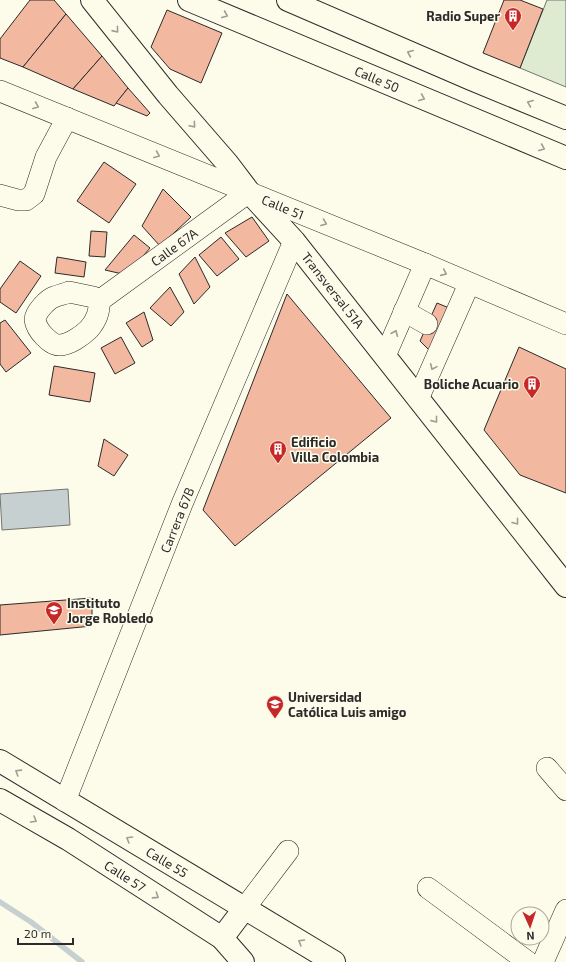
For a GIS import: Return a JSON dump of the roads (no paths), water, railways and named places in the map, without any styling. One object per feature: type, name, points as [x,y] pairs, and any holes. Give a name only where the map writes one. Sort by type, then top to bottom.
[{"type":"main road","name":"Transversal 51A","points":[[92,0],[168,95],[229,166],[249,192],[294,241],[566,586]]},
{"type":"main road","name":"Calle 50","points":[[189,0],[566,158]]},
{"type":"main road","points":[[288,0],[566,118]]},
{"type":"main road","name":"Calle 55","points":[[0,761],[334,962]]},
{"type":"main road","name":"Calle 57","points":[[0,800],[68,839],[222,938],[243,962]]},
{"type":"main road","points":[[222,938],[244,908]]},
{"type":"street","name":"Calle 51","points":[[0,91],[425,264],[566,324]]},
{"type":"street","points":[[0,195],[18,200],[26,200],[34,194],[46,157],[67,118]]},
{"type":"street","name":"Calle 67A","points":[[99,301],[249,192]]},
{"type":"street","name":"Carrera 67B","points":[[65,800],[182,504],[294,241]]},
{"type":"street","points":[[385,356],[425,264]]},
{"type":"street","points":[[418,398],[439,331],[469,284]]},
{"type":"street","points":[[404,311],[439,331]]},
{"type":"street","points":[[547,768],[566,790]]},
{"type":"street","points":[[244,908],[288,851]]},
{"type":"street","points":[[428,888],[528,962]]},
{"type":"street","points":[[543,962],[566,910]]},
{"type":"waterway","points":[[0,902],[31,922],[82,962]]},
{"type":"place","name":"Radio Super","points":[[513,31]]},
{"type":"place","name":"Boliche Acuario","points":[[532,399]]},
{"type":"place","name":"Edificio Villa Colombia","points":[[278,464]]},
{"type":"place","name":"Instituto Jorge Robledo","points":[[54,625]]},
{"type":"place","name":"Universidad Católica Luis amigo","points":[[275,719]]}]
